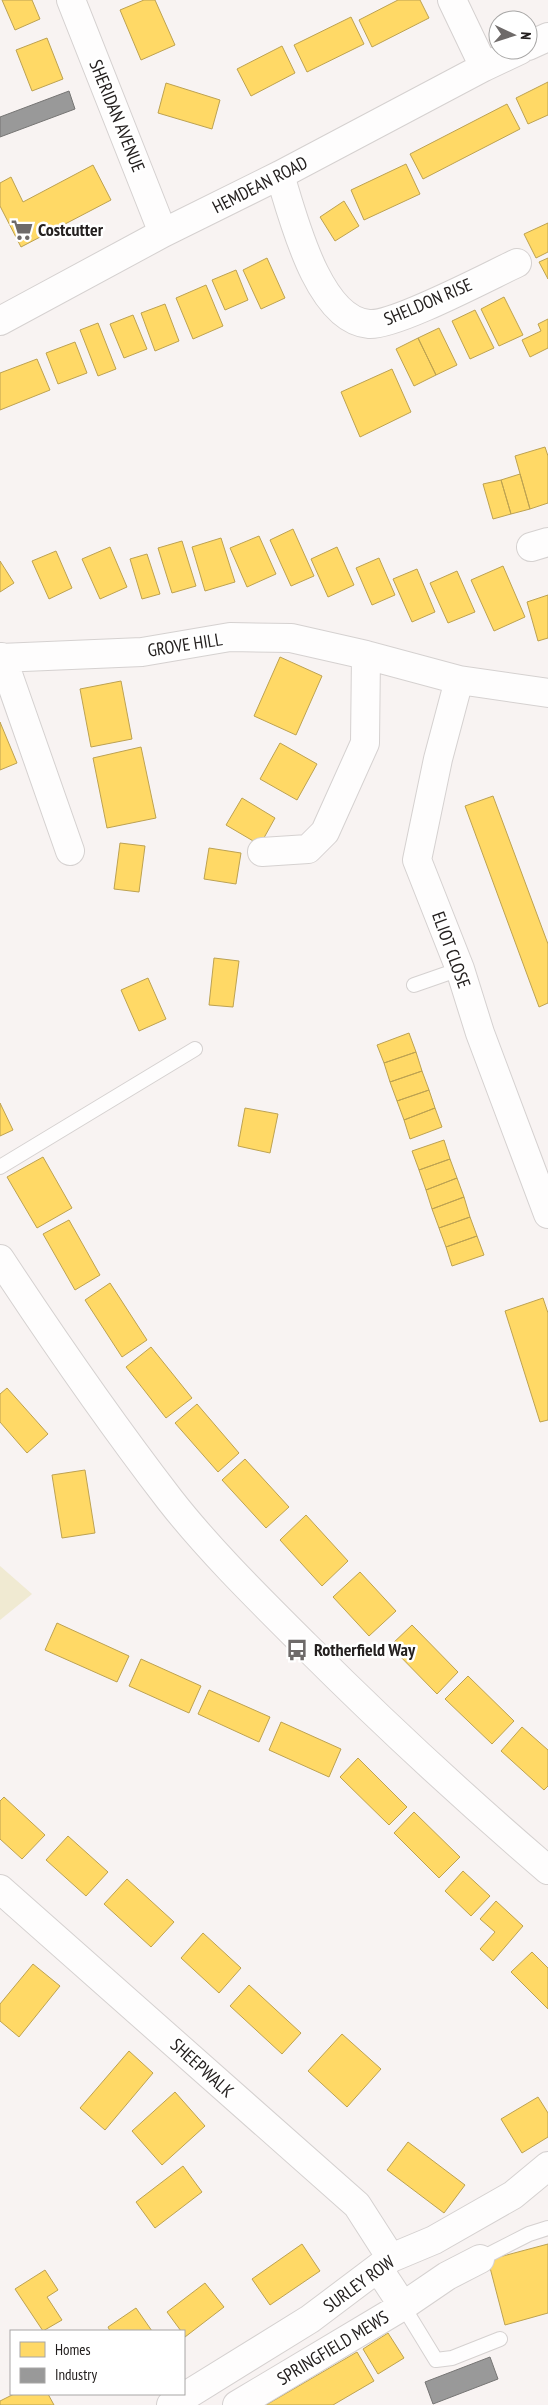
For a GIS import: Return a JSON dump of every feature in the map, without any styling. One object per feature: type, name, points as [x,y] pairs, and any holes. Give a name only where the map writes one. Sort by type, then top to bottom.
[{"type":"street","name":"SHERIDAN AVENUE","points":[[71,0],[163,233]]},
{"type":"street","points":[[452,0],[484,67]]},
{"type":"street","name":"HEMDEAN ROAD","points":[[0,321],[163,233],[280,175],[499,60]]},
{"type":"street","name":"SHELDON RISE","points":[[280,175],[306,258],[338,310],[354,321],[371,325],[401,317],[516,263]]},
{"type":"street","name":"GROVE HILL","points":[[70,851],[1,658],[142,652],[230,637],[291,638],[366,655],[459,680],[548,693]]},
{"type":"street","points":[[262,852],[308,849],[325,832],[365,743],[366,655]]},
{"type":"street","name":"ELIOT CLOSE","points":[[459,680],[438,759],[417,860],[460,969],[480,1033],[548,1214]]},
{"type":"street","points":[[0,1260],[51,1336],[170,1501],[242,1581],[347,1687],[476,1809],[548,1870]]},
{"type":"street","name":"SHEEPWALK","points":[[0,1889],[357,2205],[385,2263]]},
{"type":"street","name":"SURLEY ROW","points":[[171,2405],[310,2320],[385,2263],[434,2240],[513,2195],[548,2166]]},
{"type":"street","name":"SPRINGFIELD MEWS","points":[[237,2405],[403,2306],[447,2276],[480,2259]]},
{"type":"street","name":"SPRINGFIELD MEWS","points":[[385,2263],[403,2306]]},
{"type":"lane","points":[[414,985],[460,969]]},
{"type":"lane","points":[[0,1167],[195,1050]]},
{"type":"lane","points":[[480,2259],[529,2234],[548,2228]]},
{"type":"lane","points":[[403,2306],[436,2360],[452,2358],[500,2339]]},
{"type":"shaded area","points":[[0,1566],[32,1594],[0,1620]]},
{"type":"building: Homes","points":[[2,0],[32,0],[40,19],[15,30]]},
{"type":"building: Homes","points":[[144,0],[155,0],[175,45],[141,60],[120,10]]},
{"type":"building: Homes","points":[[398,0],[420,0],[429,18],[372,47],[359,20]]},
{"type":"building: Homes","points":[[351,17],[364,44],[307,72],[294,45]]},
{"type":"building: Homes","points":[[47,38],[63,79],[32,91],[16,50]]},
{"type":"building: Homes","points":[[282,46],[295,73],[251,96],[237,69]]},
{"type":"building: Homes","points":[[548,82],[548,115],[528,124],[516,98]]},
{"type":"building: Homes","points":[[166,83],[220,100],[212,129],[158,113]]},
{"type":"building: Homes","points":[[507,104],[520,129],[423,179],[410,154]]},
{"type":"building: Homes","points":[[406,164],[420,194],[364,220],[351,190]]},
{"type":"building: Homes","points":[[93,165],[111,200],[21,247],[0,206],[0,183],[11,177],[23,202]]},
{"type":"building: Homes","points":[[344,201],[359,226],[335,241],[320,217]]},
{"type":"building: Homes","points":[[548,223],[548,252],[536,258],[524,234]]},
{"type":"building: Homes","points":[[267,258],[285,298],[261,309],[243,270]]},
{"type":"building: Homes","points":[[548,258],[548,279],[539,262]]},
{"type":"building: Homes","points":[[236,270],[248,300],[225,310],[212,280]]},
{"type":"building: Homes","points":[[206,285],[223,326],[193,339],[176,298]]},
{"type":"building: Homes","points":[[504,297],[523,335],[499,346],[481,309]]},
{"type":"building: Homes","points":[[165,304],[179,341],[155,351],[141,313]]},
{"type":"building: Homes","points":[[475,310],[494,348],[470,359],[452,321]]},
{"type":"building: Homes","points":[[133,315],[147,349],[124,358],[110,324]]},
{"type":"building: Homes","points":[[548,319],[548,348],[530,357],[522,340],[541,331],[538,324]]},
{"type":"building: Homes","points":[[98,323],[116,369],[98,376],[80,330]]},
{"type":"building: Homes","points":[[439,328],[457,365],[436,375],[418,338]]},
{"type":"building: Homes","points":[[418,338],[436,375],[414,386],[396,349]]},
{"type":"building: Homes","points":[[75,342],[87,373],[58,384],[46,353]]},
{"type":"building: Homes","points":[[37,359],[50,390],[0,410],[0,373]]},
{"type":"building: Homes","points":[[392,369],[411,412],[360,437],[341,392]]},
{"type":"building: Homes","points":[[545,447],[548,456],[548,503],[530,509],[515,456]]},
{"type":"building: Homes","points":[[520,474],[530,509],[511,514],[501,480]]},
{"type":"building: Homes","points":[[501,480],[511,514],[493,519],[483,484]]},
{"type":"building: Homes","points":[[293,529],[314,576],[291,586],[270,540]]},
{"type":"building: Homes","points":[[259,536],[276,574],[247,587],[230,548]]},
{"type":"building: Homes","points":[[221,538],[235,582],[205,591],[192,547]]},
{"type":"building: Homes","points":[[182,541],[196,586],[172,593],[158,548]]},
{"type":"building: Homes","points":[[110,547],[127,587],[100,599],[82,559]]},
{"type":"building: Homes","points":[[337,547],[354,585],[328,597],[311,559]]},
{"type":"building: Homes","points":[[56,551],[72,588],[49,599],[32,561]]},
{"type":"building: Homes","points":[[147,554],[160,594],[142,599],[130,559]]},
{"type":"building: Homes","points":[[379,558],[395,595],[372,605],[356,568]]},
{"type":"building: Homes","points":[[0,561],[14,583],[0,592]]},
{"type":"building: Homes","points":[[503,566],[525,617],[494,631],[471,580]]},
{"type":"building: Homes","points":[[417,569],[435,612],[412,622],[393,579]]},
{"type":"building: Homes","points":[[457,571],[475,612],[448,623],[430,583]]},
{"type":"building: Homes","points":[[548,595],[548,638],[538,641],[527,602]]},
{"type":"building: Homes","points":[[280,657],[322,676],[296,735],[254,716]]},
{"type":"building: Homes","points":[[121,681],[132,739],[91,747],[80,689]]},
{"type":"building: Homes","points":[[0,722],[17,763],[0,770]]},
{"type":"building: Homes","points":[[280,743],[317,764],[297,800],[260,779]]},
{"type":"building: Homes","points":[[141,747],[156,818],[107,828],[93,758]]},
{"type":"building: Homes","points":[[493,796],[548,944],[548,1003],[539,1007],[465,806]]},
{"type":"building: Homes","points":[[242,798],[275,818],[260,845],[226,825]]},
{"type":"building: Homes","points":[[120,843],[145,846],[139,892],[114,889]]},
{"type":"building: Homes","points":[[209,848],[241,853],[236,884],[204,879]]},
{"type":"building: Homes","points":[[214,958],[239,961],[233,1007],[209,1005]]},
{"type":"building: Homes","points":[[148,978],[166,1019],[139,1031],[121,990]]},
{"type":"building: Homes","points":[[409,1033],[416,1052],[384,1063],[377,1045]]},
{"type":"building: Homes","points":[[416,1052],[422,1071],[390,1082],[384,1063]]},
{"type":"building: Homes","points":[[422,1071],[429,1090],[397,1101],[390,1082]]},
{"type":"building: Homes","points":[[429,1090],[435,1108],[404,1120],[397,1101]]},
{"type":"building: Homes","points":[[0,1103],[13,1130],[0,1136]]},
{"type":"building: Homes","points":[[245,1108],[278,1114],[270,1153],[238,1146]]},
{"type":"building: Homes","points":[[435,1108],[442,1127],[410,1139],[404,1120]]},
{"type":"building: Homes","points":[[444,1140],[450,1159],[419,1170],[412,1151]]},
{"type":"building: Homes","points":[[43,1157],[72,1208],[37,1228],[7,1177]]},
{"type":"building: Homes","points":[[450,1159],[457,1178],[426,1190],[419,1170]]},
{"type":"building: Homes","points":[[457,1178],[464,1197],[432,1209],[426,1190]]},
{"type":"building: Homes","points":[[464,1197],[470,1217],[439,1228],[432,1209]]},
{"type":"building: Homes","points":[[470,1217],[477,1236],[446,1247],[439,1228]]},
{"type":"building: Homes","points":[[69,1220],[100,1275],[75,1290],[43,1234]]},
{"type":"building: Homes","points":[[477,1236],[484,1255],[452,1266],[446,1247]]},
{"type":"building: Homes","points":[[110,1283],[147,1340],[122,1357],[85,1300]]},
{"type":"building: Homes","points":[[543,1298],[548,1313],[548,1420],[540,1422],[505,1311]]},
{"type":"building: Homes","points":[[151,1347],[192,1398],[166,1418],[126,1367]]},
{"type":"building: Homes","points":[[7,1388],[48,1434],[27,1453],[0,1422],[0,1394]]},
{"type":"building: Homes","points":[[197,1404],[239,1453],[218,1472],[175,1423]]},
{"type":"building: Homes","points":[[245,1459],[289,1507],[266,1528],[222,1480]]},
{"type":"building: Homes","points":[[85,1470],[95,1533],[62,1538],[52,1475]]},
{"type":"building: Homes","points":[[306,1515],[348,1561],[322,1586],[280,1540]]},
{"type":"building: Homes","points":[[360,1572],[396,1611],[369,1636],[333,1597]]},
{"type":"building: Homes","points":[[57,1623],[129,1656],[117,1682],[45,1650]]},
{"type":"building: Homes","points":[[412,1625],[458,1672],[437,1694],[390,1646]]},
{"type":"building: Homes","points":[[141,1659],[201,1686],[189,1713],[129,1686]]},
{"type":"building: Homes","points":[[468,1676],[514,1721],[492,1744],[445,1699]]},
{"type":"building: Homes","points":[[209,1690],[270,1717],[259,1742],[198,1714]]},
{"type":"building: Homes","points":[[281,1722],[341,1749],[329,1777],[269,1750]]},
{"type":"building: Homes","points":[[522,1727],[548,1750],[548,1786],[544,1790],[501,1751]]},
{"type":"building: Homes","points":[[358,1758],[407,1807],[389,1825],[340,1777]]},
{"type":"building: Homes","points":[[4,1797],[45,1835],[22,1859],[0,1839],[0,1801]]},
{"type":"building: Homes","points":[[414,1812],[460,1857],[439,1878],[394,1833]]},
{"type":"building: Homes","points":[[68,1836],[108,1872],[86,1896],[46,1860]]},
{"type":"building: Homes","points":[[463,1871],[490,1896],[471,1916],[445,1891]]},
{"type":"building: Homes","points":[[127,1879],[174,1922],[151,1947],[104,1904]]},
{"type":"building: Homes","points":[[496,1901],[523,1926],[493,1961],[480,1949],[495,1932],[480,1919]]},
{"type":"building: Homes","points":[[203,1933],[241,1968],[219,1993],[181,1958]]},
{"type":"building: Homes","points":[[532,1952],[548,1968],[548,2009],[511,1972]]},
{"type":"building: Homes","points":[[33,1964],[60,1986],[19,2037],[0,2021],[0,2004]]},
{"type":"building: Homes","points":[[249,1985],[301,2033],[282,2054],[230,2006]]},
{"type":"building: Homes","points":[[342,2034],[381,2069],[347,2107],[308,2071]]},
{"type":"building: Homes","points":[[129,2051],[153,2073],[105,2130],[80,2108]]},
{"type":"building: Homes","points":[[175,2092],[205,2126],[162,2165],[132,2131]]},
{"type":"building: Homes","points":[[538,2097],[548,2113],[548,2137],[522,2153],[501,2119]]},
{"type":"building: Homes","points":[[408,2142],[465,2185],[444,2213],[387,2170]]},
{"type":"building: Homes","points":[[183,2166],[202,2192],[155,2228],[136,2202]]},
{"type":"building: Homes","points":[[302,2244],[320,2271],[270,2305],[252,2279]]},
{"type":"building: Homes","points":[[548,2244],[548,2313],[505,2325],[488,2260]]},
{"type":"building: Homes","points":[[45,2270],[58,2290],[47,2297],[62,2320],[42,2330],[15,2289]]},
{"type":"building: Homes","points":[[205,2283],[224,2307],[185,2337],[185,2330],[180,2330],[167,2312]]},
{"type":"building: Homes","points":[[136,2308],[151,2330],[110,2330],[108,2327]]},
{"type":"building: Homes","points":[[388,2333],[404,2358],[378,2374],[363,2349]]},
{"type":"building: Homes","points":[[357,2352],[374,2381],[333,2405],[266,2405]]},
{"type":"building: Homes","points":[[12,2395],[49,2395],[54,2405],[0,2405],[0,2401]]},
{"type":"building: Industry","points":[[69,91],[75,109],[0,137],[0,117]]},
{"type":"building: Industry","points":[[490,2357],[498,2379],[433,2404],[425,2382]]},
{"type":"place","name":"Costcutter","points":[[22,230]]},
{"type":"place","name":"Rotherfield Way","points":[[297,1650]]}]
